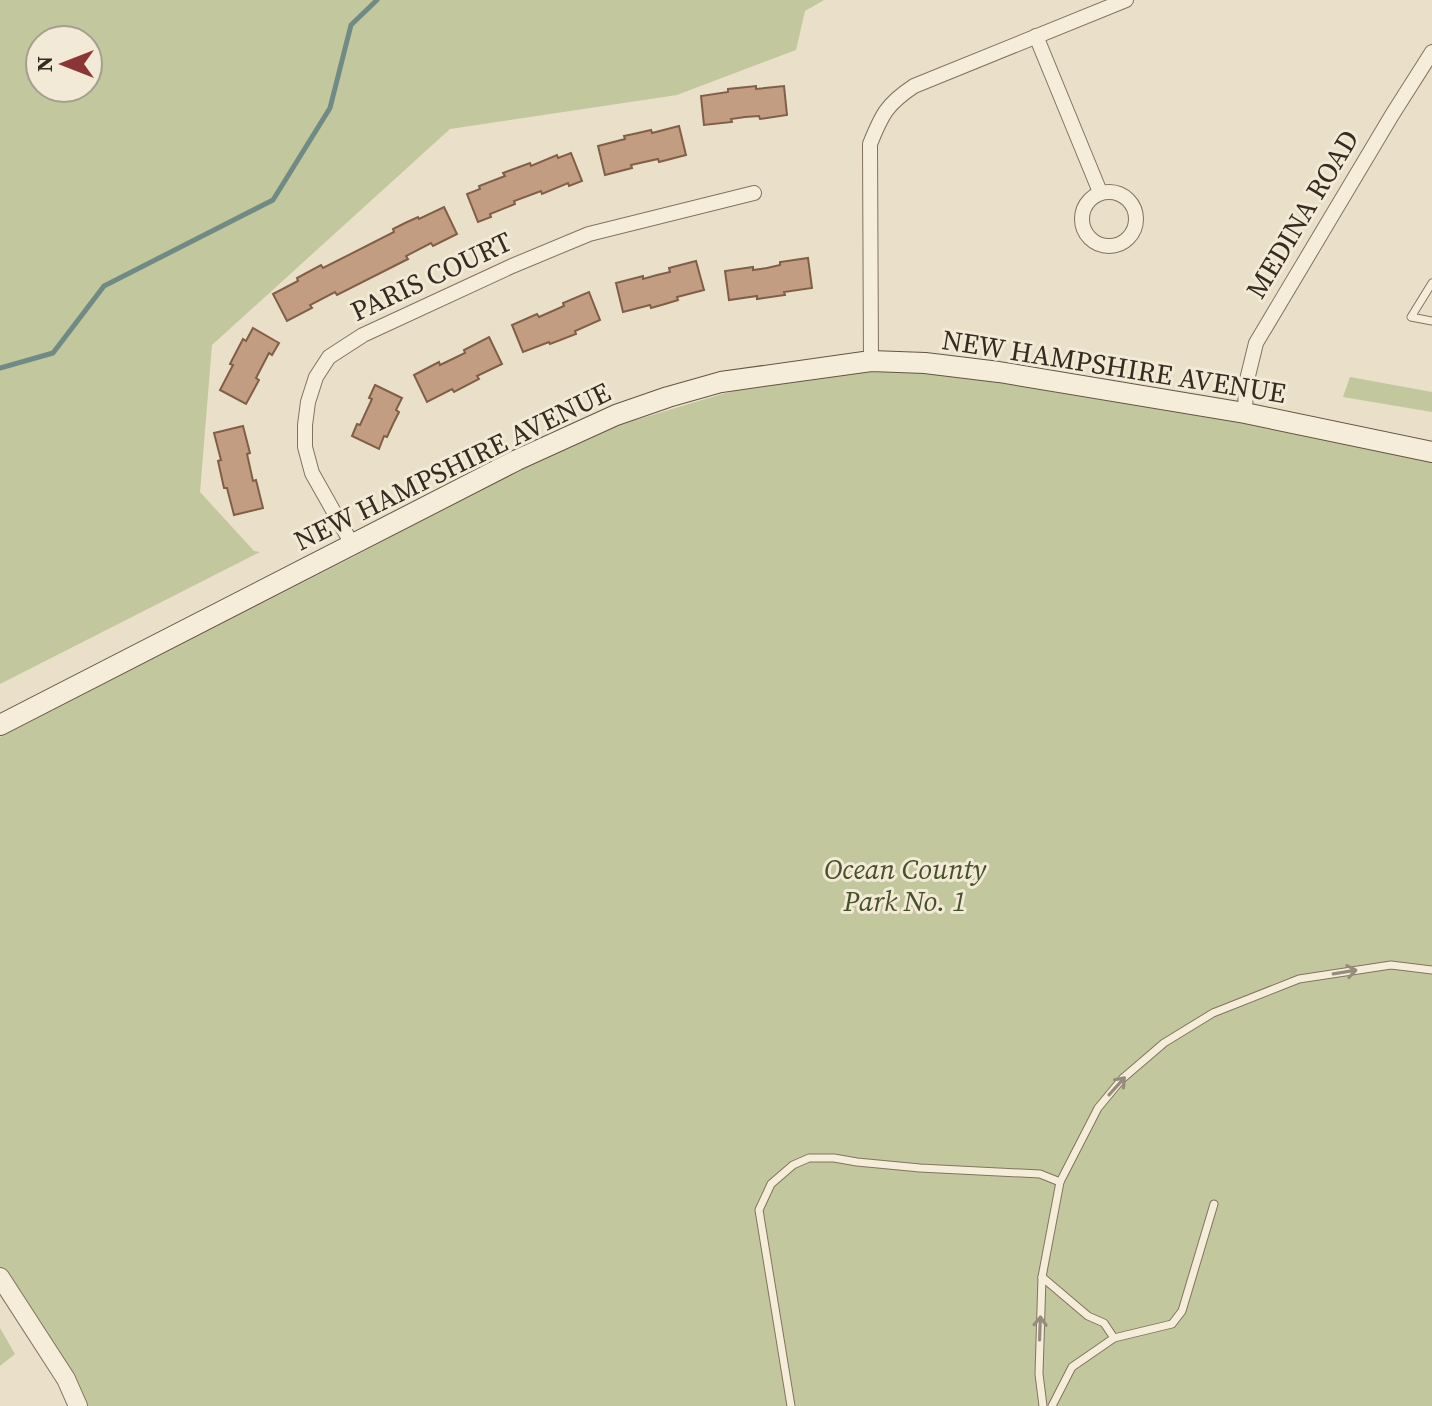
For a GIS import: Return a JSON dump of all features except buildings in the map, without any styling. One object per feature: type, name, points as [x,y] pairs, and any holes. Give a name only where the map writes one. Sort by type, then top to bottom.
[{"type":"main road","name":"NEW HAMPSHIRE AVENUE","points":[[0,725],[517,460],[616,415],[721,382],[871,361],[925,363],[999,372],[1245,413],[1432,452]]},
{"type":"street","points":[[871,361],[870,144],[882,115],[896,98],[914,86],[1126,0]]},
{"type":"street","points":[[1036,36],[1100,192]]},
{"type":"street","name":"MEDINA ROAD","points":[[1245,413],[1246,384],[1256,343],[1432,52]]},
{"type":"street","name":"PARIS COURT","points":[[352,544],[312,473],[305,447],[308,402],[316,377],[329,357],[363,335],[589,234],[754,193]]},
{"type":"street","points":[[0,1277],[66,1379],[78,1406]]},
{"type":"lane","points":[[1432,283],[1411,317],[1432,321]]},
{"type":"lane","points":[[1043,1406],[1039,1374],[1042,1277],[1060,1182],[1098,1108],[1122,1079],[1164,1043],[1213,1013],[1299,979],[1391,965],[1432,970]]},
{"type":"lane","points":[[791,1406],[759,1210],[771,1184],[779,1176],[809,1158],[834,1158],[920,1168],[1040,1174],[1060,1182]]},
{"type":"lane","points":[[1052,1406],[1072,1367],[1114,1338],[1172,1324],[1182,1311],[1214,1204]]},
{"type":"lane","points":[[1042,1277],[1088,1316],[1104,1323],[1114,1338]]},
{"type":"green space","points":[[0,0],[824,0],[805,11],[796,50],[677,95],[450,129],[212,345],[200,492],[254,551],[260,552],[0,684]]},
{"type":"green space","name":"Ocean County Park No. 1","points":[[871,361],[1432,452],[1432,1406],[78,1406],[0,1276],[0,737],[520,468],[619,425],[832,365]]},
{"type":"green space","points":[[1350,377],[1432,392],[1432,412],[1343,397]]},
{"type":"green space","points":[[0,1328],[15,1354],[0,1366]]},
{"type":"waterway","points":[[0,368],[53,353],[104,286],[273,200],[330,108],[351,25],[377,0]]}]
